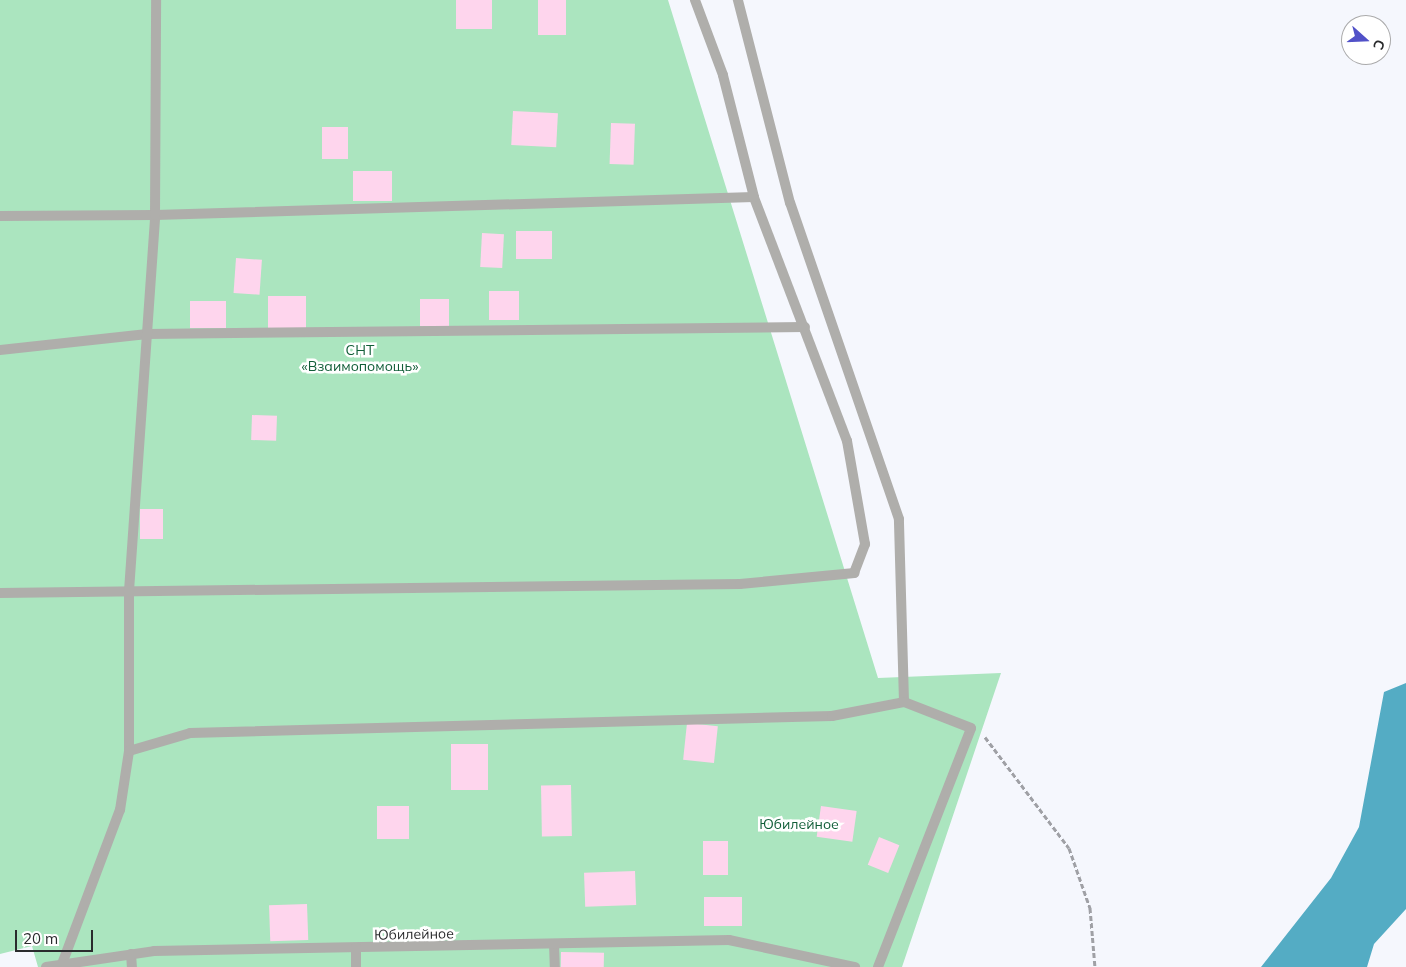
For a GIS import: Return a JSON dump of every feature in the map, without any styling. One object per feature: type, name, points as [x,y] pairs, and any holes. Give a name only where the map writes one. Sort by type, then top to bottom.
[{"type":"lane","points":[[62,964],[120,810],[129,751],[129,591],[154,214],[156,0]]},
{"type":"lane","points":[[0,593],[740,584],[854,573],[865,544],[847,441],[754,197],[723,75],[695,0]]},
{"type":"lane","points":[[738,0],[790,203],[899,519],[904,702]]},
{"type":"lane","points":[[0,216],[154,214],[754,197]]},
{"type":"lane","points":[[0,350],[147,334],[805,327]]},
{"type":"lane","points":[[129,751],[190,733],[832,716],[904,702],[971,728],[878,967]]},
{"type":"lane","name":"Юбилейное","points":[[46,967],[154,951],[729,940],[855,967]]},
{"type":"lane","points":[[554,944],[555,967]]},
{"type":"lane","points":[[356,948],[356,967]]},
{"type":"lane","points":[[131,954],[132,967]]},
{"type":"path","points":[[971,728],[991,741],[1069,848],[1090,908],[1095,967]]},
{"type":"green space","name":"СНТ «Взаимопомощь»","points":[[0,0],[668,0],[878,678],[1001,673],[902,967],[38,967],[32,946],[0,954]]},
{"type":"water","points":[[1406,683],[1406,909],[1374,944],[1367,967],[1261,967],[1331,878],[1359,827],[1384,692]]},
{"type":"building","points":[[456,0],[492,0],[492,29],[456,29]]},
{"type":"building","points":[[538,0],[566,0],[566,35],[538,35]]},
{"type":"building","points":[[513,111],[558,113],[556,147],[511,145]]},
{"type":"building","points":[[611,123],[635,124],[634,165],[610,164]]},
{"type":"building","points":[[322,127],[348,127],[348,159],[322,159]]},
{"type":"building","points":[[353,171],[392,171],[392,201],[353,201]]},
{"type":"building","points":[[516,231],[552,231],[552,259],[516,259]]},
{"type":"building","points":[[482,233],[504,234],[502,268],[480,267]]},
{"type":"building","points":[[236,258],[262,260],[259,295],[234,293]]},
{"type":"building","points":[[489,291],[519,291],[519,320],[489,320]]},
{"type":"building","points":[[268,296],[306,296],[306,329],[268,329]]},
{"type":"building","points":[[420,299],[449,299],[449,326],[420,326]]},
{"type":"building","points":[[190,301],[226,301],[226,328],[190,328]]},
{"type":"building","points":[[252,415],[277,416],[276,441],[251,440]]},
{"type":"building","points":[[140,509],[163,509],[163,539],[140,539]]},
{"type":"building","points":[[687,723],[718,726],[714,763],[683,760]]},
{"type":"building","points":[[451,744],[488,744],[488,790],[451,790]]},
{"type":"building","points":[[571,785],[572,836],[542,837],[541,786]]},
{"type":"building","points":[[377,806],[409,806],[409,839],[377,839]]},
{"type":"building","points":[[821,806],[857,811],[852,842],[817,837]]},
{"type":"building","points":[[879,837],[899,845],[888,873],[868,865]]},
{"type":"building","points":[[703,841],[728,841],[728,875],[703,875]]},
{"type":"building","points":[[635,871],[636,905],[585,907],[584,873]]},
{"type":"building","points":[[704,897],[742,897],[742,926],[704,926]]},
{"type":"building","points":[[307,904],[308,940],[270,941],[269,905]]},
{"type":"building","points":[[561,952],[604,953],[604,967],[561,967]]}]
